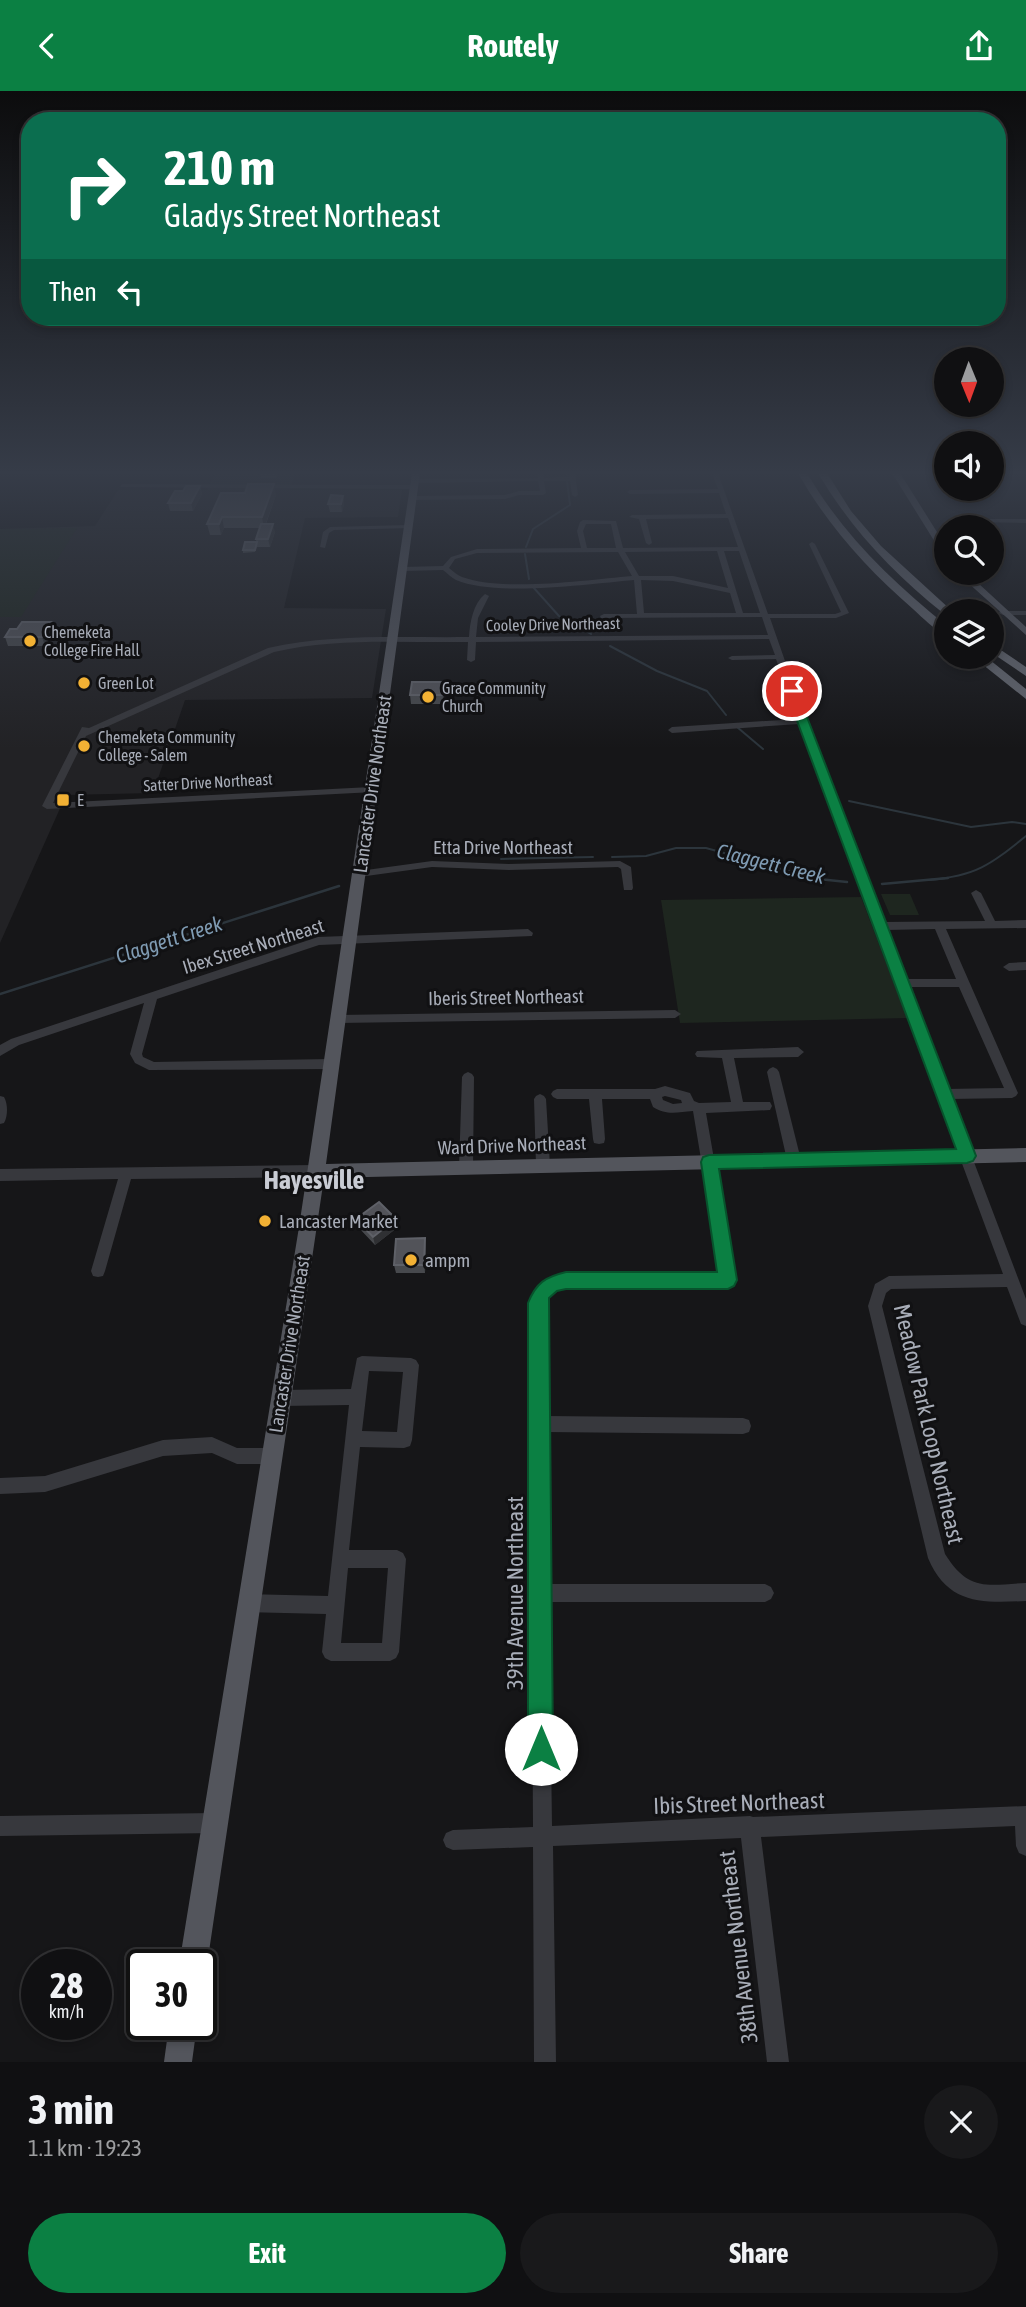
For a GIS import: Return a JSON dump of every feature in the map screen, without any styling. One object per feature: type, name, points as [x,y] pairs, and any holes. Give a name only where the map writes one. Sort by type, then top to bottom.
[{"type":"highway","points":[[870,565],[934,621]]},
{"type":"highway","points":[[895,565],[934,599]]},
{"type":"highway","points":[[1004,652],[1026,668]]},
{"type":"highway","points":[[1004,654],[1026,673]]},
{"type":"highway","points":[[994,669],[1026,695]]},
{"type":"main road","name":"Lancaster Drive Northeast","points":[[195,1949],[316,1171],[402,565]]},
{"type":"main road","points":[[974,585],[988,599]]},
{"type":"main road","points":[[1004,614],[1026,632]]},
{"type":"main road","name":"Ward Drive Northeast","points":[[316,1171],[1026,1155]]},
{"type":"main road","points":[[177,2062],[181,2040]]},
{"type":"street","points":[[630,565],[637,578],[641,616]]},
{"type":"street","points":[[725,565],[740,615]]},
{"type":"street","points":[[747,565],[802,721],[944,1094],[1026,1319]]},
{"type":"street","points":[[604,616],[836,616],[845,613],[822,565]]},
{"type":"street","points":[[402,568],[445,568],[456,579],[481,584],[578,584],[637,578],[674,579],[732,591]]},
{"type":"street","points":[[471,660],[474,618],[485,596]]},
{"type":"street","points":[[1004,613],[1026,613]]},
{"type":"street","name":"Cooley Drive Northeast","points":[[47,806],[83,734],[271,650],[292,645],[392,641],[772,637]]},
{"type":"street","points":[[732,658],[780,657]]},
{"type":"street","points":[[672,730],[802,721]]},
{"type":"street","name":"Satter Drive Northeast","points":[[47,806],[370,790]]},
{"type":"street","name":"Etta Drive Northeast","points":[[359,874],[432,864],[509,867],[611,864],[626,867],[628,888]]},
{"type":"street","points":[[976,893],[992,925]]},
{"type":"street","points":[[880,926],[1026,924]]},
{"type":"street","points":[[939,925],[963,983],[1019,1093],[944,1094]]},
{"type":"street","name":"Ibex Street Northeast","points":[[0,1051],[15,1042],[318,941],[528,933]]},
{"type":"street","points":[[1009,967],[1026,966]]},
{"type":"street","points":[[902,983],[963,983]]},
{"type":"street","points":[[152,996],[137,1048],[139,1060],[153,1067],[331,1064]]},
{"type":"street","name":"Iberis Street Northeast","points":[[338,1019],[675,1014]]},
{"type":"street","points":[[701,1054],[798,1052]]},
{"type":"street","points":[[727,1053],[738,1107]]},
{"type":"street","points":[[773,1072],[794,1160]]},
{"type":"street","points":[[466,1167],[468,1077]]},
{"type":"street","points":[[594,1093],[600,1139]]},
{"type":"street","points":[[557,1094],[655,1094],[657,1103],[665,1108],[766,1106]]},
{"type":"street","points":[[540,1099],[542,1165]]},
{"type":"street","points":[[0,1101],[0,1119]]},
{"type":"street","points":[[694,1106],[709,1162]]},
{"type":"street","name":"39th Avenue Northeast","points":[[545,2062],[537,1303],[542,1292],[552,1283],[566,1280],[728,1280],[709,1162]]},
{"type":"street","name":"Ward Drive Northeast","points":[[0,1175],[316,1171]]},
{"type":"street","points":[[98,1271],[126,1173]]},
{"type":"street","name":"Meadow Park Loop Northeast","points":[[1012,1280],[889,1283],[880,1289],[875,1306],[937,1558],[956,1585],[968,1591],[986,1594],[1026,1593]]},
{"type":"street","points":[[341,1559],[397,1559],[390,1651],[331,1652],[362,1363],[411,1365],[404,1440],[354,1439]]},
{"type":"street","points":[[281,1398],[358,1397]]},
{"type":"street","points":[[540,1424],[743,1426]]},
{"type":"street","points":[[0,1486],[45,1484],[179,1445],[212,1445],[237,1456],[271,1456]]},
{"type":"street","points":[[539,1593],[765,1593]]},
{"type":"street","points":[[248,1603],[336,1605]]},
{"type":"street","points":[[1025,1817],[1026,1846]]},
{"type":"street","name":"Ibis Street Northeast","points":[[453,1840],[1025,1817]]},
{"type":"street","points":[[0,1826],[215,1823]]},
{"type":"street","name":"38th Avenue Northeast","points":[[750,1826],[778,2062]]},
{"type":"shaded area","name":"Chemeketa Community College - Salem","points":[[0,565],[294,565],[284,608],[386,609],[372,698],[185,700],[153,793],[66,795],[0,943]]},
{"type":"shaded area","points":[[0,565],[54,565],[21,617],[0,617]]},
{"type":"shaded area","points":[[881,894],[910,894],[919,915],[890,915]]},
{"type":"shaded area","points":[[861,897],[907,1018],[680,1023],[661,900]]},
{"type":"building","points":[[22,622],[51,622],[42,637],[5,637],[10,629],[17,629]]},
{"type":"building","points":[[412,682],[444,682],[443,695],[410,695]]},
{"type":"building","points":[[379,1202],[396,1219],[373,1237],[356,1219]]},
{"type":"building","name":"ampm","points":[[425,1238],[424,1265],[394,1265],[396,1239]]},
{"type":"waterway","name":"Claggett Creek","points":[[527,565],[529,579]]},
{"type":"waterway","name":"Claggett Creek","points":[[533,587],[559,616],[591,634]]},
{"type":"waterway","name":"Claggett Creek","points":[[610,646],[657,671],[707,691],[726,715]]},
{"type":"waterway","name":"Claggett Creek","points":[[737,727],[763,749]]},
{"type":"waterway","name":"Claggett Creek","points":[[849,801],[971,827],[1012,822],[1026,824]]},
{"type":"waterway","name":"Claggett Creek","points":[[937,879],[959,876],[982,867],[1026,836]]},
{"type":"waterway","name":"Claggett Creek","points":[[612,857],[646,856],[676,848],[706,848],[817,879]]},
{"type":"waterway","name":"Claggett Creek","points":[[501,859],[593,857]]},
{"type":"waterway","name":"Claggett Creek","points":[[809,878],[817,879]]},
{"type":"waterway","name":"Claggett Creek","points":[[937,879],[948,878]]},
{"type":"waterway","name":"Claggett Creek","points":[[817,879],[847,882]]},
{"type":"waterway","name":"Claggett Creek","points":[[817,879],[821,880]]},
{"type":"waterway","name":"Claggett Creek","points":[[882,884],[937,879]]},
{"type":"waterway","name":"Claggett Creek","points":[[929,880],[937,879]]},
{"type":"waterway","name":"Claggett Creek","points":[[0,994],[339,886]]},
{"type":"place","name":"Chemeketa College Fire Hall","points":[[30,641]]},
{"type":"place","name":"Green Lot","points":[[84,683]]},
{"type":"place","name":"Grace Community Church","points":[[428,697]]},
{"type":"place","name":"Chemeketa Community College - Salem","points":[[84,746]]},
{"type":"place","name":"E","points":[[63,800]]},
{"type":"place","name":"Lancaster Market","points":[[265,1221]]},
{"type":"place","name":"ampm","points":[[411,1260]]},
{"type":"district","name":"Hayesville","points":[[314,1180]]},
{"type":"route","points":[[541,1749],[537,1303],[542,1292],[552,1283],[566,1280],[728,1280],[709,1162],[967,1156],[792,691]]}]
